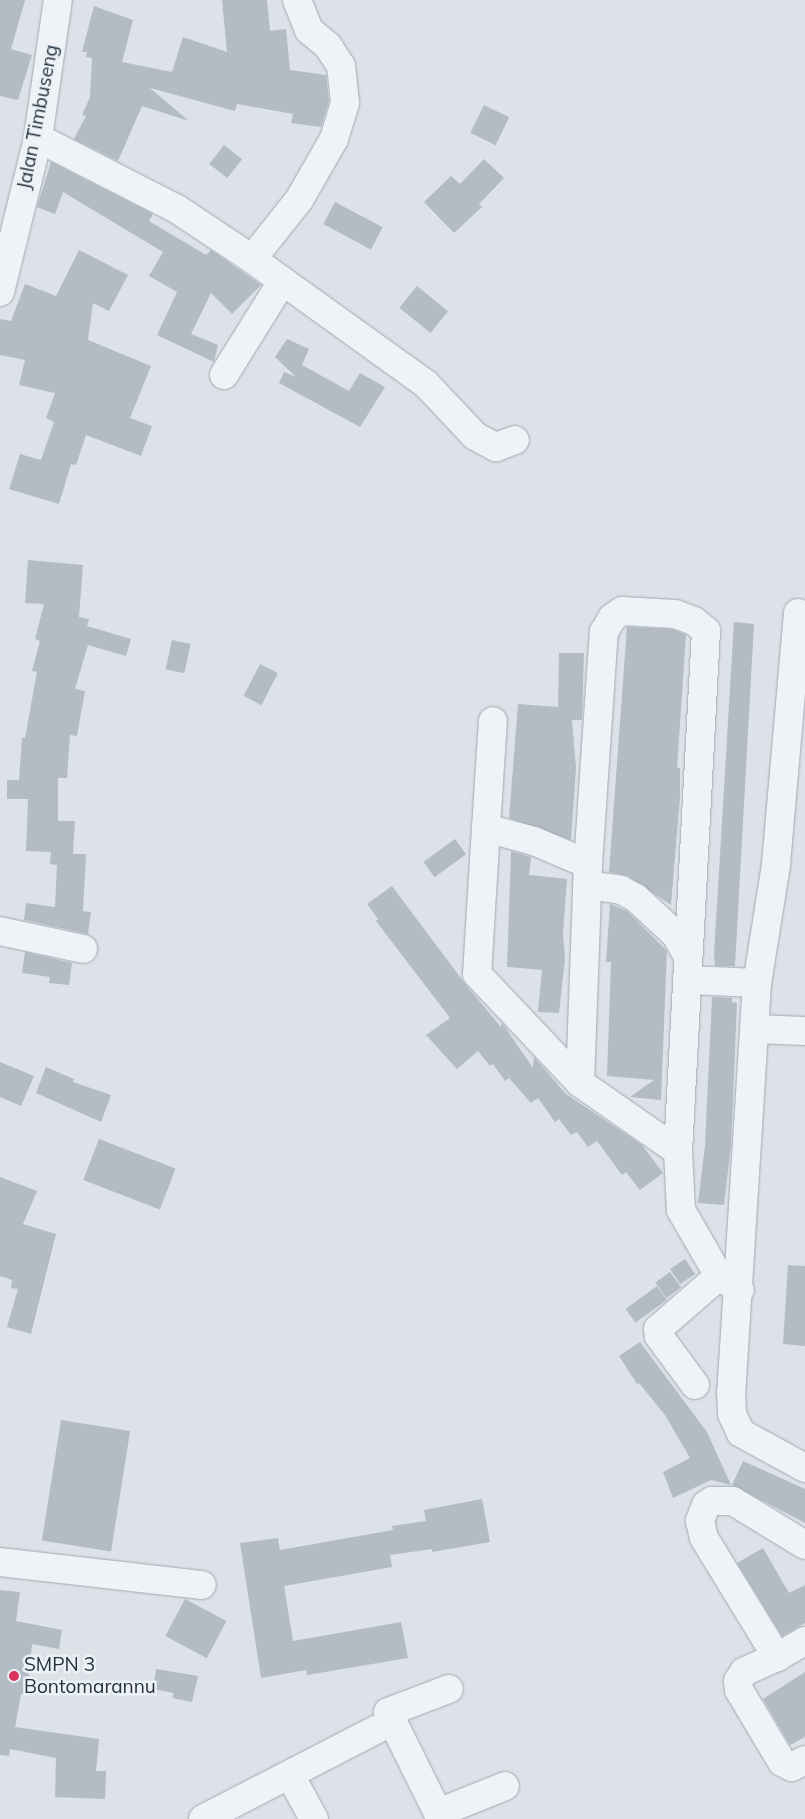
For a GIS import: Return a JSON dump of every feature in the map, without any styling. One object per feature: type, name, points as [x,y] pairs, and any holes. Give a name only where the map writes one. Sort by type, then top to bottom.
[{"type":"street","name":"Jalan Timbuseng","points":[[0,292],[38,138],[58,0]]},
{"type":"street","points":[[252,259],[299,200],[334,139],[345,103],[341,66],[328,46],[308,30],[297,0]]},
{"type":"street","points":[[38,138],[177,210],[252,259],[426,384],[475,436],[496,447],[515,440]]},
{"type":"street","points":[[224,375],[282,282]]},
{"type":"street","points":[[580,1083],[588,874],[604,632],[612,618],[622,611],[675,614],[694,622],[706,631],[678,1151],[681,1210],[729,1283]]},
{"type":"street","points":[[798,613],[776,865],[757,984],[756,1029],[729,1283],[731,1392],[735,1426],[741,1434],[805,1468]]},
{"type":"street","points":[[493,721],[477,974],[580,1083],[678,1151]]},
{"type":"street","points":[[486,828],[534,841],[588,874],[636,898],[676,935],[688,968]]},
{"type":"street","points":[[0,932],[83,949]]},
{"type":"street","points":[[688,968],[757,984]]},
{"type":"street","points":[[756,1029],[805,1031]]},
{"type":"street","points":[[695,1385],[659,1336],[658,1329],[729,1283]]},
{"type":"street","points":[[777,1657],[704,1538],[702,1514],[712,1501],[733,1502],[805,1545]]},
{"type":"street","points":[[0,1562],[202,1585]]},
{"type":"street","points":[[805,1641],[777,1657],[744,1672],[738,1685],[782,1762],[792,1767],[805,1760]]},
{"type":"street","points":[[449,1689],[388,1712],[440,1816],[505,1786]]},
{"type":"street","points":[[203,1819],[377,1729]]},
{"type":"street","points":[[290,1775],[314,1819]]},
{"type":"building","points":[[0,0],[25,0],[11,49],[32,55],[18,100],[0,96]]},
{"type":"building","points":[[222,0],[267,0],[270,31],[286,29],[290,70],[326,75],[329,101],[321,127],[291,123],[293,114],[237,104],[235,111],[150,88],[189,121],[142,106],[118,161],[74,139],[86,116],[82,115],[90,97],[92,58],[86,57],[87,52],[82,52],[94,6],[133,20],[122,62],[172,72],[183,37],[227,52]]},
{"type":"building","points":[[484,105],[509,117],[496,145],[470,133]]},
{"type":"building","points":[[224,145],[242,159],[227,178],[209,164]]},
{"type":"building","points":[[484,159],[504,178],[479,204],[482,207],[454,233],[424,202],[451,176],[460,184]]},
{"type":"building","points":[[51,162],[153,214],[149,221],[206,255],[211,250],[261,285],[232,314],[211,293],[191,334],[218,345],[214,362],[157,335],[177,292],[149,276],[163,252],[63,192],[55,214],[37,207]]},
{"type":"building","points":[[335,202],[383,227],[371,249],[323,224]]},
{"type":"building","points":[[79,250],[128,275],[109,311],[93,303],[88,340],[151,366],[130,418],[152,426],[141,456],[86,435],[76,465],[71,464],[59,504],[9,489],[20,454],[41,460],[54,422],[46,418],[55,393],[19,385],[25,360],[0,355],[0,319],[11,321],[25,284],[56,296]]},
{"type":"building","points":[[417,286],[448,311],[430,333],[399,308]]},
{"type":"building","points":[[287,339],[309,349],[302,365],[349,391],[360,373],[385,387],[360,427],[279,383],[284,372],[296,377],[275,357]]},
{"type":"building","points":[[28,560],[83,565],[79,617],[89,619],[87,626],[131,639],[126,656],[88,645],[75,689],[85,691],[77,736],[70,735],[67,778],[58,778],[58,821],[75,821],[73,854],[86,854],[83,911],[91,912],[88,934],[24,920],[26,903],[55,907],[57,865],[50,864],[51,852],[26,851],[28,799],[7,799],[7,780],[19,780],[22,738],[25,738],[37,672],[32,671],[40,641],[35,639],[44,604],[25,603]]},
{"type":"building","points":[[734,622],[754,624],[735,966],[715,966],[714,954]]},
{"type":"building","points":[[627,627],[672,629],[686,635],[677,768],[680,768],[680,797],[671,905],[628,876],[609,872]]},
{"type":"building","points":[[172,640],[191,644],[184,673],[166,669]]},
{"type":"building","points":[[559,653],[584,653],[582,720],[572,720],[576,768],[571,840],[509,818],[518,704],[558,707]]},
{"type":"building","points":[[260,664],[278,673],[261,705],[244,696]]},
{"type":"building","points":[[455,839],[466,854],[435,877],[423,862]]},
{"type":"building","points":[[511,851],[531,857],[529,875],[567,879],[563,933],[565,959],[559,1013],[538,1012],[542,970],[507,967]]},
{"type":"building","points":[[392,886],[466,985],[501,1027],[502,1023],[533,1068],[534,1057],[566,1094],[642,1145],[663,1173],[640,1190],[626,1172],[622,1175],[597,1141],[588,1147],[577,1132],[571,1135],[559,1119],[555,1122],[538,1098],[531,1103],[509,1078],[505,1081],[493,1064],[490,1066],[478,1051],[457,1069],[426,1035],[450,1018],[376,921],[378,919],[367,904]]},
{"type":"building","points":[[610,904],[627,911],[667,951],[661,1100],[630,1097],[654,1080],[607,1076],[611,962],[606,962]]},
{"type":"building","points":[[25,952],[72,963],[69,985],[49,983],[50,977],[22,973]]},
{"type":"building","points":[[712,997],[732,998],[732,1002],[737,1003],[731,1145],[724,1205],[698,1203],[705,1145]]},
{"type":"building","points":[[0,1062],[34,1076],[21,1106],[0,1097]]},
{"type":"building","points":[[46,1067],[74,1079],[73,1082],[111,1095],[101,1122],[36,1093]]},
{"type":"building","points":[[99,1139],[176,1168],[160,1209],[83,1180]]},
{"type":"building","points":[[0,1177],[37,1191],[23,1224],[56,1234],[31,1334],[7,1327],[18,1289],[11,1288],[12,1280],[0,1276]]},
{"type":"building","points":[[685,1259],[695,1274],[680,1284],[670,1269]]},
{"type":"building","points":[[788,1265],[805,1266],[805,1346],[783,1344]]},
{"type":"building","points":[[670,1272],[681,1287],[667,1298],[655,1283]]},
{"type":"building","points":[[657,1286],[667,1300],[635,1323],[625,1309]]},
{"type":"building","points":[[640,1342],[707,1432],[731,1485],[711,1480],[673,1498],[663,1472],[690,1458],[665,1415],[639,1383],[637,1384],[619,1356]]},
{"type":"building","points":[[61,1420],[130,1431],[111,1551],[42,1540]]},
{"type":"building","points":[[743,1461],[805,1489],[805,1523],[732,1485]]},
{"type":"building","points":[[482,1499],[490,1542],[432,1552],[432,1549],[390,1555],[392,1567],[284,1586],[293,1641],[401,1622],[408,1658],[307,1675],[306,1670],[261,1678],[240,1543],[278,1538],[280,1550],[393,1530],[392,1526],[426,1521],[424,1510]]},
{"type":"building","points":[[763,1548],[789,1593],[805,1585],[805,1623],[782,1636],[737,1563]]},
{"type":"building","points":[[0,1590],[20,1592],[16,1621],[62,1630],[59,1649],[32,1644],[27,1694],[21,1694],[15,1727],[99,1739],[96,1771],[106,1771],[105,1799],[55,1797],[56,1758],[10,1749],[9,1756],[0,1755]]},
{"type":"building","points":[[185,1599],[226,1621],[207,1658],[165,1636]]},
{"type":"building","points":[[156,1669],[198,1676],[192,1702],[172,1698],[174,1693],[153,1689]]},
{"type":"building","points":[[805,1672],[805,1737],[790,1745],[763,1699]]},
{"type":"place","name":"SMPN 3 Bontomarannu","points":[[14,1676]]}]
